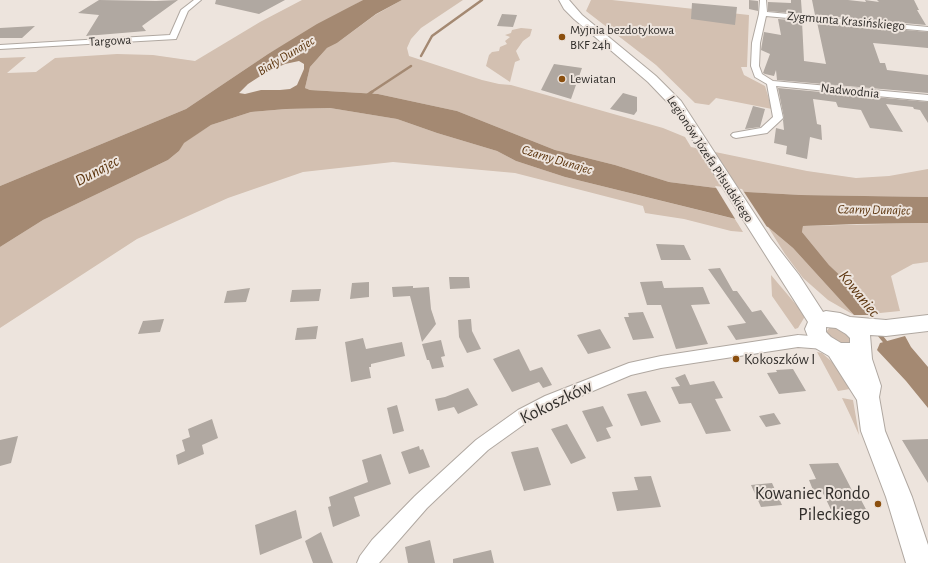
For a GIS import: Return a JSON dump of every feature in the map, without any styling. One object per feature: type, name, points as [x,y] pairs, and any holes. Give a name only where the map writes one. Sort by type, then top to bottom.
[{"type":"street","name":"Targowa","points":[[0,47],[173,37],[185,10],[198,0]]},
{"type":"street","name":"Legionów Józefa Piłsudskiego","points":[[564,0],[568,7],[578,17],[656,82],[676,104],[765,243],[830,331]]},
{"type":"street","points":[[736,135],[764,131],[778,118],[771,83],[758,75],[755,66],[756,43],[763,14],[763,0]]},
{"type":"street","name":"Zygmunta Krasińskiego","points":[[763,14],[928,29]]},
{"type":"street","name":"Nadwodnia","points":[[771,83],[928,98]]},
{"type":"street","points":[[830,331],[894,327],[928,323]]},
{"type":"street","points":[[830,331],[848,352],[855,351],[868,337],[894,327]]},
{"type":"street","points":[[830,331],[868,397]]},
{"type":"street","name":"Kokoszków","points":[[367,563],[379,547],[421,502],[482,445],[524,415],[550,401],[588,385],[642,366],[687,356],[798,341],[830,331]]},
{"type":"street","points":[[860,345],[861,359],[870,386],[868,397],[872,431],[899,497],[920,563]]},
{"type":"shaded area","points":[[302,0],[363,0],[268,54],[186,109],[0,186],[0,58],[26,57],[7,73],[36,72],[55,58],[117,54],[153,55],[195,61],[260,22]]},
{"type":"shaded area","points":[[402,0],[463,0],[421,28],[411,39],[407,48],[409,56],[482,80],[511,85],[663,128],[685,137],[691,147],[807,171],[856,178],[889,176],[928,169],[928,197],[801,195],[747,192],[669,182],[615,165],[555,150],[457,111],[378,94],[310,90],[305,88],[310,67],[327,48],[337,43],[375,15]]},
{"type":"shaded area","points":[[591,0],[612,0],[749,15],[747,67],[741,67],[744,75],[765,86],[772,109],[716,98],[709,105],[695,103],[656,65],[586,11]]},
{"type":"shaded area","points":[[521,28],[532,29],[530,36],[523,41],[516,51],[520,60],[515,62],[510,82],[486,66],[489,55],[492,52],[499,51],[500,47],[507,44],[505,41],[510,37],[505,35],[511,33],[512,30]]},
{"type":"shaded area","points":[[330,108],[397,119],[497,151],[516,161],[565,177],[735,219],[743,232],[731,231],[684,219],[645,213],[643,206],[515,173],[393,162],[303,172],[228,198],[137,239],[0,328],[0,247],[43,220],[168,160],[179,151],[183,143],[211,125],[251,112],[286,109]]},
{"type":"shaded area","points":[[928,223],[928,262],[913,264],[891,276],[900,311],[880,313],[829,265],[802,232],[803,226]]},
{"type":"shaded area","points":[[768,227],[793,248],[854,315],[828,300],[803,278],[785,254]]},
{"type":"shaded area","points":[[771,275],[804,314],[804,318],[798,328],[795,329],[772,296]]},
{"type":"shaded area","points":[[830,327],[834,327],[850,336],[850,342],[848,344],[839,344],[827,335],[826,332]]},
{"type":"shaded area","points":[[817,352],[822,353],[838,367],[850,389],[838,391]]},
{"type":"shaded area","points":[[842,398],[853,400],[859,435],[851,417]]},
{"type":"water","points":[[363,0],[402,0],[376,14],[337,43],[327,48],[310,67],[305,88],[310,90],[378,94],[457,111],[555,150],[615,165],[669,182],[747,192],[801,195],[928,197],[928,223],[803,226],[802,232],[829,265],[880,313],[854,315],[793,248],[768,227],[565,177],[516,161],[497,151],[397,119],[330,108],[286,109],[251,112],[211,125],[184,143],[179,151],[168,160],[43,220],[0,247],[0,186],[186,109],[268,54],[317,24]],"holes":[[[299,61],[304,64],[304,69],[297,85],[290,89],[261,90],[245,94],[239,93],[248,84],[265,73],[285,64]]]},
{"type":"water","points":[[905,336],[911,347],[928,367],[928,408],[906,381],[877,350],[880,343]]},
{"type":"pier","points":[[715,186],[742,189],[769,230],[737,222]]},
{"type":"building","points":[[99,0],[178,0],[142,26],[146,31],[86,36],[99,15],[78,13]]},
{"type":"building","points":[[216,0],[285,0],[259,14],[215,4]]},
{"type":"building","points":[[749,0],[758,1],[758,11],[749,9]]},
{"type":"building","points":[[791,0],[801,0],[802,14],[768,11],[768,2],[791,3]]},
{"type":"building","points":[[812,0],[848,0],[866,2],[865,0],[879,2],[877,0],[914,0],[919,10],[917,10],[926,25],[815,15]]},
{"type":"building","points":[[692,3],[737,7],[735,25],[691,19]]},
{"type":"building","points":[[502,14],[517,15],[513,27],[497,26]]},
{"type":"building","points":[[778,19],[802,21],[804,61],[826,64],[817,22],[928,32],[928,48],[873,43],[880,63],[885,63],[887,70],[928,75],[928,93],[777,80],[776,70],[774,76],[763,73],[770,54],[761,50],[764,32],[781,35]]},
{"type":"building","points":[[35,26],[22,38],[0,38],[0,28]]},
{"type":"building","name":"Lewiatan","points":[[554,64],[582,68],[571,99],[541,90]]},
{"type":"building","points":[[778,88],[928,102],[928,123],[920,110],[914,109],[913,107],[886,104],[903,132],[870,128],[861,110],[838,107],[836,102],[813,99],[817,124],[821,125],[822,140],[810,137],[807,159],[786,154],[787,146],[774,143],[776,128],[784,130],[784,118]]},
{"type":"building","points":[[623,93],[637,97],[637,111],[634,115],[610,109]]},
{"type":"building","points":[[753,106],[765,109],[760,127],[745,129]]},
{"type":"building","points":[[656,244],[684,245],[691,260],[661,260]]},
{"type":"building","points":[[720,268],[733,291],[737,291],[752,312],[761,310],[778,334],[736,340],[727,326],[746,323],[708,269]]},
{"type":"building","points":[[449,277],[469,277],[470,288],[450,289]]},
{"type":"building","points":[[662,281],[664,288],[703,287],[710,304],[691,305],[708,344],[676,349],[661,305],[647,305],[640,282]]},
{"type":"building","points":[[369,282],[369,297],[350,299],[352,283]]},
{"type":"building","points":[[413,286],[413,288],[429,287],[431,309],[436,324],[422,342],[410,296],[393,297],[392,287]]},
{"type":"building","points":[[250,288],[246,302],[224,303],[227,291]]},
{"type":"building","points":[[321,289],[319,301],[290,302],[292,290]]},
{"type":"building","points":[[643,312],[654,338],[633,340],[624,317],[629,317],[628,313]]},
{"type":"building","points":[[164,319],[160,332],[138,334],[143,321]]},
{"type":"building","points":[[471,319],[472,331],[481,349],[467,353],[459,337],[458,320]]},
{"type":"building","points":[[318,326],[316,339],[295,340],[297,328]]},
{"type":"building","points":[[600,329],[611,348],[588,354],[577,335]]},
{"type":"building","points":[[363,338],[366,349],[402,342],[405,356],[371,364],[371,367],[369,367],[371,378],[351,382],[345,342]]},
{"type":"building","points":[[441,340],[445,356],[441,357],[444,367],[432,369],[429,360],[427,360],[422,344]]},
{"type":"building","points":[[519,349],[530,371],[542,367],[552,385],[543,388],[539,382],[512,392],[493,359]]},
{"type":"building","points":[[793,369],[806,391],[779,394],[767,373],[777,372],[776,370]]},
{"type":"building","points":[[685,374],[690,385],[714,381],[723,398],[715,399],[731,431],[706,434],[691,403],[679,404],[671,387],[680,386],[675,378]]},
{"type":"building","points":[[468,388],[478,405],[458,414],[454,407],[438,411],[435,399],[445,397]]},
{"type":"building","points":[[646,391],[661,422],[641,426],[627,394]]},
{"type":"building","points":[[397,405],[404,431],[393,434],[387,408]]},
{"type":"building","points":[[603,406],[613,426],[606,428],[611,438],[597,442],[582,411]]},
{"type":"building","points":[[774,413],[781,424],[766,427],[759,416]]},
{"type":"building","points":[[212,419],[218,438],[202,445],[204,454],[178,465],[176,455],[185,451],[182,440],[190,437],[188,429]]},
{"type":"building","points":[[567,424],[586,458],[571,464],[551,429]]},
{"type":"building","points":[[18,436],[11,463],[0,466],[0,440]]},
{"type":"building","points":[[928,439],[928,483],[902,440]]},
{"type":"building","points":[[419,446],[420,450],[423,449],[430,467],[409,474],[401,452]]},
{"type":"building","points":[[538,447],[551,485],[524,491],[511,452]]},
{"type":"building","points":[[381,454],[391,484],[354,497],[360,516],[333,527],[328,507],[331,506],[329,497],[368,482],[362,460]]},
{"type":"building","points":[[838,463],[856,498],[860,498],[868,513],[833,514],[821,489],[813,490],[809,480],[816,479],[809,464]]},
{"type":"building","points":[[651,476],[661,507],[617,511],[612,492],[638,490],[634,477]]},
{"type":"building","points":[[772,483],[782,505],[761,507],[751,485]]},
{"type":"building","points":[[296,510],[302,538],[260,555],[255,525]]},
{"type":"building","points":[[321,532],[333,563],[313,563],[305,541]]},
{"type":"building","points":[[430,540],[435,563],[408,563],[405,547]]},
{"type":"building","points":[[491,550],[494,563],[453,563],[453,559]]},
{"type":"waterway","points":[[421,56],[432,36],[482,0]]},
{"type":"waterway","points":[[370,93],[411,66]]},
{"type":"waterway","points":[[366,96],[372,92]]},
{"type":"waterway","name":"Kowaniec","points":[[878,333],[887,344]]},
{"type":"place","name":"Myjnia bezdotykowa BKF 24h","points":[[562,37]]},
{"type":"place","name":"Lewiatan","points":[[562,79]]},
{"type":"place","name":"Kokoszków I","points":[[736,359]]},
{"type":"place","name":"Kowaniec Rondo Pileckiego","points":[[878,504]]},
{"type":"water label","name":"Biały Dunajec","points":[[286,56]]},
{"type":"water label","name":"Czarny Dunajec","points":[[557,160]]},
{"type":"water label","name":"Dunajec","points":[[97,171]]},
{"type":"water label","name":"Czarny Dunajec","points":[[874,210]]}]
